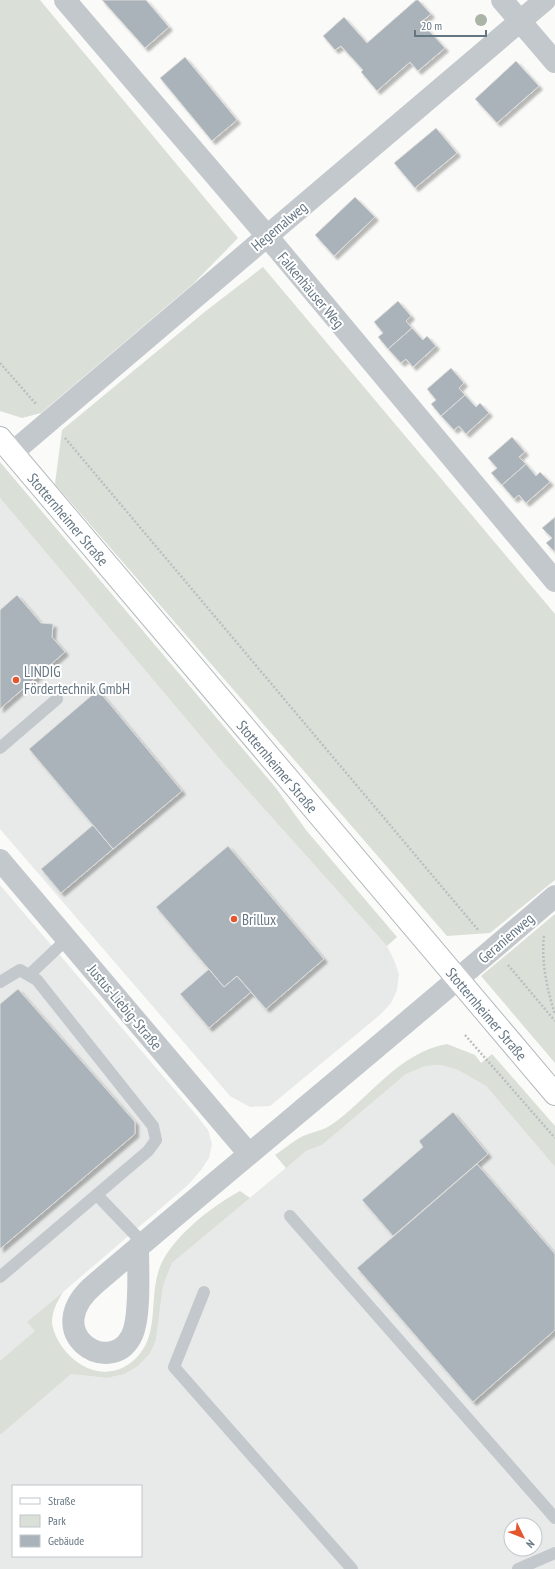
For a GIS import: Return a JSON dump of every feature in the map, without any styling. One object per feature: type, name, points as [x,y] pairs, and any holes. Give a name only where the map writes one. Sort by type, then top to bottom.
[{"type":"main road","name":"Stotternheimer Straße","points":[[6,445],[555,1094]]},
{"type":"street","name":"Falkenhäuser Weg","points":[[65,0],[267,236],[555,581]]},
{"type":"street","points":[[502,0],[555,62]]},
{"type":"street","name":"Hegemalweg","points":[[6,445],[50,420],[545,0]]},
{"type":"street","name":"Justus-Liebig-Straße","points":[[0,860],[249,1154]]},
{"type":"street","name":"Geranienweg","points":[[458,980],[552,899]]},
{"type":"street","points":[[141,1245],[458,980]]},
{"type":"lane","points":[[0,748],[57,699]]},
{"type":"lane","points":[[29,975],[67,939]]},
{"type":"lane","points":[[0,982],[20,970],[38,980],[153,1126],[156,1140],[148,1151],[0,1277]]},
{"type":"lane","points":[[97,1194],[141,1245]]},
{"type":"lane","points":[[290,1216],[555,1518]]},
{"type":"lane","points":[[204,1292],[174,1367],[352,1569]]},
{"type":"lane","points":[[518,1569],[555,1553]]},
{"type":"path","points":[[0,363],[50,420],[555,1021]]},
{"type":"path","points":[[552,899],[543,946],[548,994],[555,1014]]},
{"type":"path","points":[[465,1035],[555,1138]]},
{"type":"shaded area","points":[[0,498],[224,764],[387,946],[394,960],[399,974],[397,990],[391,1003],[381,1014],[270,1106],[250,1107],[230,1096],[0,829]]},
{"type":"shaded area","points":[[0,885],[197,1116],[208,1130],[212,1144],[209,1158],[188,1185],[28,1322],[71,1374],[107,1378],[125,1374],[138,1366],[156,1340],[163,1286],[172,1263],[306,1151],[322,1145],[406,1074],[426,1066],[441,1065],[458,1070],[486,1086],[555,1167],[555,1569],[0,1569]]},
{"type":"green space","points":[[0,0],[40,0],[238,238],[193,284],[41,413],[22,418],[0,411]]},
{"type":"green space","points":[[263,267],[555,614],[555,880],[490,933],[447,936],[55,484],[62,430],[207,310]]},
{"type":"green space","points":[[0,462],[276,788],[306,830],[397,937],[387,946],[224,764],[0,498]]},
{"type":"green space","points":[[555,914],[555,1063],[481,976]]},
{"type":"green space","points":[[447,1044],[475,1055],[481,1063],[492,1054],[555,1126],[555,1167],[486,1086],[458,1070],[441,1065],[426,1066],[406,1074],[322,1145],[306,1151],[286,1168],[275,1155],[303,1136],[331,1125],[399,1066],[414,1056]]},
{"type":"green space","points":[[240,1191],[250,1198],[172,1263],[163,1286],[156,1340],[150,1353],[138,1366],[125,1374],[107,1378],[71,1374],[0,1435],[0,1361],[35,1331],[27,1322],[63,1292],[54,1311],[52,1323],[53,1330],[63,1348],[78,1363],[95,1371],[114,1371],[124,1367],[133,1361],[147,1342],[152,1320],[155,1284],[163,1261],[170,1249],[180,1237],[204,1215]]},
{"type":"building","points":[[102,0],[146,0],[169,27],[145,48]]},
{"type":"building","points":[[416,0],[418,0],[431,14],[421,22],[445,48],[418,71],[410,62],[377,91],[361,72],[363,70],[341,46],[335,50],[323,36],[344,17],[367,43]]},
{"type":"building","points":[[185,57],[237,120],[212,141],[160,78]]},
{"type":"building","points":[[516,61],[539,86],[497,123],[475,99]]},
{"type":"building","points":[[436,128],[457,153],[415,188],[394,163]]},
{"type":"building","points":[[355,197],[375,217],[334,256],[315,235]]},
{"type":"building","points":[[398,301],[411,316],[406,321],[412,328],[388,349],[378,337],[383,333],[374,322]]},
{"type":"building","points":[[412,328],[423,340],[427,336],[436,346],[413,367],[406,359],[401,363],[388,349]]},
{"type":"building","points":[[451,368],[464,383],[459,388],[465,395],[441,416],[431,404],[436,400],[427,389]]},
{"type":"building","points":[[465,395],[476,407],[480,403],[489,413],[466,434],[459,426],[454,430],[441,416]]},
{"type":"building","points":[[512,437],[525,452],[519,457],[526,464],[502,485],[491,473],[497,468],[488,458]]},
{"type":"building","points":[[526,464],[536,476],[540,472],[550,482],[526,503],[519,495],[514,499],[502,485]]},
{"type":"building","points":[[555,517],[555,552],[546,543],[552,538],[542,528]]},
{"type":"building","name":"LINDIG Fördertechnik GmbH","points":[[17,595],[41,623],[53,624],[52,637],[65,652],[0,709],[0,610]]},
{"type":"building","points":[[98,690],[182,791],[113,849],[29,749]]},
{"type":"building","points":[[93,825],[113,849],[61,893],[41,869]]},
{"type":"building","points":[[228,846],[324,959],[266,1009],[237,976],[224,987],[156,907]]},
{"type":"building","points":[[209,969],[224,987],[237,976],[251,992],[209,1028],[180,994]]},
{"type":"building","points":[[18,989],[135,1122],[135,1134],[0,1249],[0,1004]]},
{"type":"building","points":[[453,1112],[488,1154],[393,1236],[362,1200],[423,1147],[419,1141]]},
{"type":"building","points":[[477,1164],[555,1254],[555,1330],[473,1402],[357,1268]]},
{"type":"place","name":"LINDIG Fördertechnik GmbH","points":[[16,680]]},
{"type":"place","name":"Brillux","points":[[234,919]]}]
